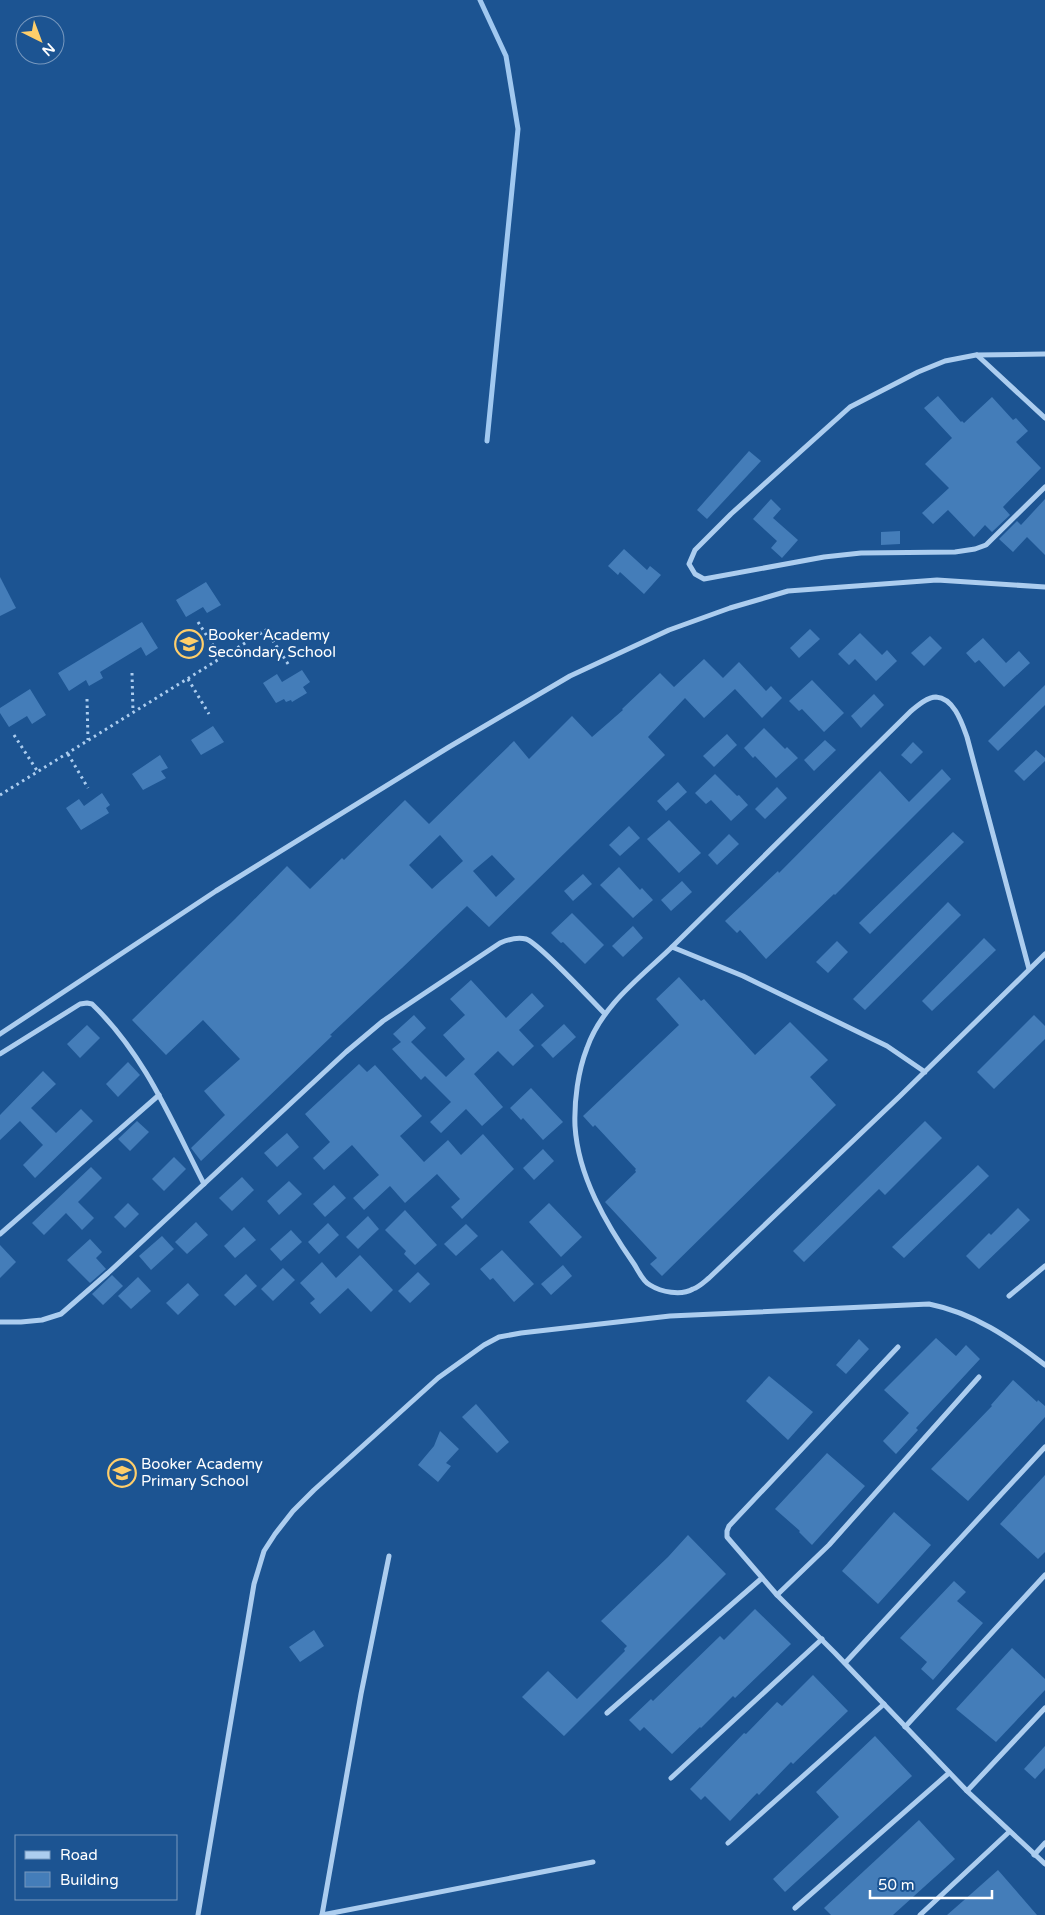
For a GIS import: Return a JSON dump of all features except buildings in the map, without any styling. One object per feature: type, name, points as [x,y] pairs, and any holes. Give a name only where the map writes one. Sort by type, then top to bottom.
[{"type":"street","points":[[1045,354],[976,354],[945,361],[918,372],[850,407],[731,514],[695,550],[689,564],[694,574],[704,579],[824,557],[852,554],[955,552],[975,549],[986,545],[1045,487]]},
{"type":"street","points":[[976,354],[1045,418]]},
{"type":"street","points":[[0,1034],[216,891],[449,747],[570,676],[669,630],[730,608],[788,591],[937,580],[1045,587]]},
{"type":"street","points":[[1029,970],[960,717],[944,700],[935,697],[924,701],[911,711],[623,993],[605,1014],[591,1037],[582,1063],[576,1098],[575,1126],[580,1157],[612,1234],[648,1285],[672,1293],[692,1290],[709,1278],[925,1072],[1029,970],[1045,954]]},
{"type":"street","points":[[0,1322],[42,1320],[61,1314],[346,1052],[383,1021],[500,942],[513,938],[528,940],[546,954],[605,1014]]},
{"type":"street","points":[[672,947],[743,976],[887,1046],[925,1072]]},
{"type":"street","points":[[0,1054],[80,1004],[89,1003],[104,1016],[128,1044],[159,1095],[204,1184]]},
{"type":"street","points":[[0,1234],[159,1095]]},
{"type":"street","points":[[1009,1296],[1045,1266]]},
{"type":"street","points":[[198,1915],[254,1584],[264,1551],[293,1511],[314,1490],[438,1378],[484,1345],[499,1337],[521,1333],[670,1316],[929,1304],[950,1308],[974,1318],[1017,1345],[1045,1366]]},
{"type":"street","points":[[898,1347],[729,1526],[727,1531],[730,1542],[777,1595],[822,1639],[949,1773],[1009,1832],[1045,1864]]},
{"type":"street","points":[[777,1595],[829,1545],[980,1377]]},
{"type":"street","points":[[844,1663],[1045,1447]]},
{"type":"street","points":[[389,1556],[361,1694],[322,1915],[592,1862]]},
{"type":"street","points":[[906,1728],[1045,1575]]},
{"type":"street","points":[[607,1713],[762,1578]]},
{"type":"street","points":[[671,1778],[822,1639]]},
{"type":"street","points":[[728,1843],[884,1704]]},
{"type":"street","points":[[967,1791],[1045,1708]]},
{"type":"street","points":[[795,1908],[949,1773]]},
{"type":"street","points":[[920,1915],[1009,1832]]},
{"type":"street","points":[[1034,1855],[1045,1843]]},
{"type":"path","points":[[198,622],[221,658]]},
{"type":"path","points":[[0,795],[266,630],[290,667]]},
{"type":"path","points":[[132,673],[133,712]]},
{"type":"path","points":[[188,679],[209,714]]},
{"type":"path","points":[[87,699],[88,741]]},
{"type":"path","points":[[14,735],[38,772]]},
{"type":"path","points":[[68,754],[88,788]]},
{"type":"waterway","points":[[480,0],[506,56],[518,129],[487,441]]},
{"type":"place","name":"Booker Academy Secondary School","points":[[189,644]]},
{"type":"place","name":"Booker Academy Primary School","points":[[122,1473]]}]
